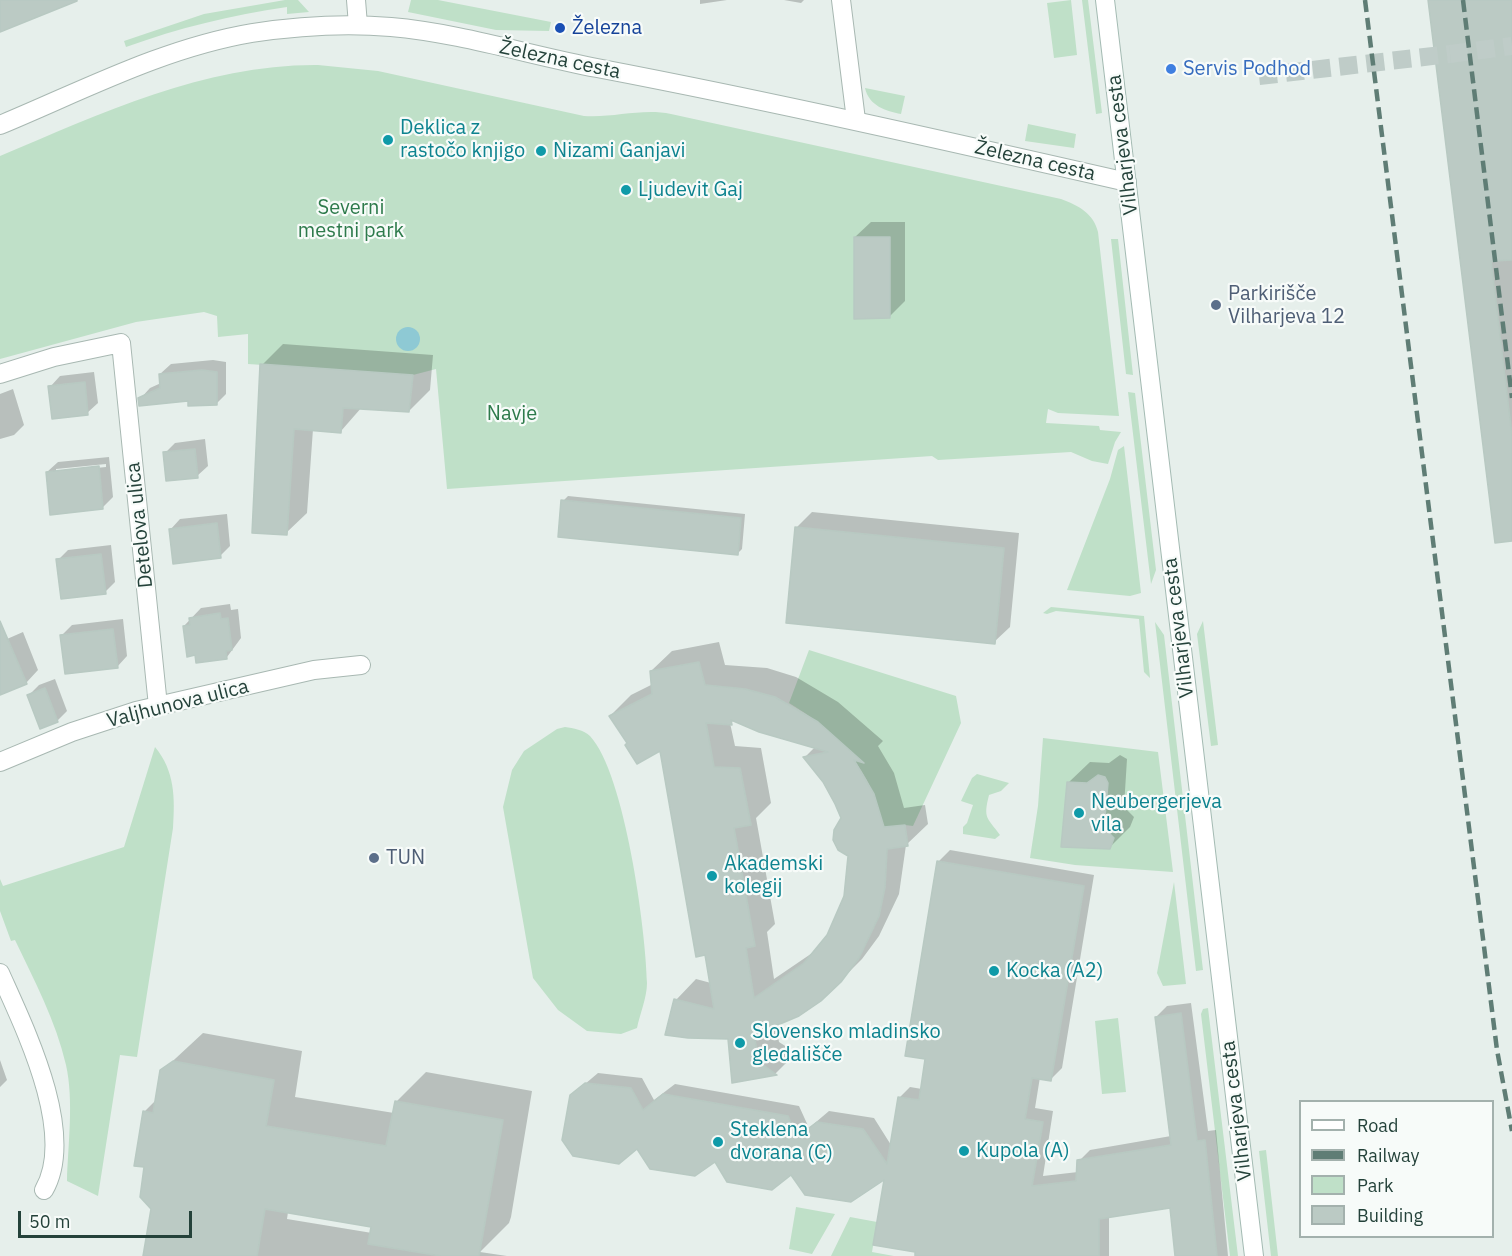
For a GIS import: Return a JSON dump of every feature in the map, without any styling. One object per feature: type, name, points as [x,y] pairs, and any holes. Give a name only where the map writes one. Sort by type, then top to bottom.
[{"type":"street","points":[[356,0],[358,25]]},
{"type":"street","points":[[841,0],[856,120]]},
{"type":"street","name":"Vilharjeva cesta","points":[[1105,0],[1254,1256]]},
{"type":"street","name":"Železna cesta","points":[[0,125],[116,75],[210,42],[297,28],[358,25],[443,36],[856,120],[1127,182]]},
{"type":"street","name":"Detelova ulica","points":[[0,374],[54,357],[121,343],[158,706]]},
{"type":"street","name":"Valjhunova ulica","points":[[0,762],[72,732],[136,711],[314,670],[361,665]]},
{"type":"street","points":[[0,972],[49,1096],[54,1121],[54,1150],[51,1179],[44,1190]]},
{"type":"green space","points":[[285,0],[298,0],[309,12],[287,14],[287,7],[266,10],[205,23],[126,47],[124,41],[204,14]]},
{"type":"green space","points":[[411,0],[438,0],[551,22],[549,31],[496,30],[408,12]]},
{"type":"green space","points":[[1071,0],[1077,55],[1054,58],[1047,3]]},
{"type":"green space","points":[[1082,0],[1088,0],[1102,113],[1096,114]]},
{"type":"green space","name":"Severni mestni park","points":[[318,65],[378,71],[584,116],[649,112],[671,114],[1061,199],[1073,204],[1089,215],[1098,232],[1119,416],[1058,413],[1048,409],[1046,423],[1099,426],[1100,430],[1121,432],[1108,464],[1092,461],[1071,452],[938,460],[932,456],[447,489],[436,369],[413,375],[248,364],[248,334],[218,337],[217,316],[204,312],[136,322],[0,359],[0,156],[116,108],[195,82],[276,67]]},
{"type":"green space","points":[[865,88],[905,96],[901,114],[874,103]]},
{"type":"green space","points":[[1028,124],[1076,134],[1074,148],[1025,141]]},
{"type":"green space","points":[[1111,239],[1118,239],[1133,375],[1126,374]]},
{"type":"green space","points":[[1128,392],[1135,393],[1156,570],[1151,584]]},
{"type":"green space","points":[[1124,446],[1141,593],[1130,596],[1067,590],[1110,479],[1118,450]]},
{"type":"green space","points":[[1051,607],[1144,616],[1150,678],[1144,672],[1139,619],[1056,611],[1043,613]]},
{"type":"green space","points":[[1203,621],[1218,745],[1211,746],[1197,634]]},
{"type":"green space","points":[[1155,622],[1164,635],[1203,970],[1196,971]]},
{"type":"green space","points":[[809,650],[956,696],[961,723],[913,826],[883,828],[871,789],[862,771],[850,755],[822,726],[789,703]]},
{"type":"green space","points":[[565,727],[588,734],[602,755],[614,783],[623,817],[638,892],[647,988],[637,1028],[621,1034],[587,1031],[558,1010],[533,978],[503,807],[512,770],[524,751],[557,729]]},
{"type":"green space","points":[[1043,738],[1158,752],[1173,872],[1075,865],[1030,858],[1038,806]]},
{"type":"green space","points":[[155,747],[162,756],[170,775],[174,806],[173,828],[137,1057],[120,1055],[98,1196],[67,1181],[70,1108],[66,1065],[44,1001],[15,940],[11,941],[0,911],[0,879],[3,886],[124,847]]},
{"type":"green space","points":[[977,774],[1009,783],[1001,791],[989,795],[987,817],[1000,835],[995,839],[963,834],[963,827],[967,823],[973,805],[961,801],[972,778]]},
{"type":"green space","points":[[1174,882],[1186,984],[1163,986],[1157,973]]},
{"type":"green space","points":[[1208,1008],[1238,1256],[1230,1256],[1201,1014],[1203,1009]]},
{"type":"green space","points":[[1118,1018],[1126,1092],[1102,1094],[1095,1021]]},
{"type":"green space","points":[[1266,1150],[1278,1256],[1271,1256],[1259,1151]]},
{"type":"green space","points":[[796,1207],[835,1214],[812,1254],[789,1249]]},
{"type":"green space","points":[[850,1217],[877,1222],[872,1252],[894,1256],[831,1256]]},
{"type":"water","points":[[403,327],[413,327],[420,334],[420,344],[413,351],[403,351],[396,344],[396,334]]},
{"type":"building","points":[[0,0],[77,0],[77,1],[0,32]]},
{"type":"building","points":[[1428,0],[1512,0],[1512,260],[1491,261],[1512,436],[1512,541],[1495,543]]},
{"type":"building","points":[[854,237],[890,237],[890,318],[854,319]]},
{"type":"building","points":[[260,364],[413,375],[409,412],[343,408],[341,433],[294,429],[287,535],[252,533]]},
{"type":"building","points":[[202,370],[217,372],[217,405],[188,406],[188,401],[139,406],[138,398],[160,388],[159,374]]},
{"type":"building","points":[[85,382],[88,415],[52,419],[48,386]]},
{"type":"building","points":[[195,449],[198,478],[166,481],[163,452]]},
{"type":"building","points":[[99,466],[103,509],[50,515],[46,472]]},
{"type":"building","points":[[561,500],[741,518],[738,555],[558,537]]},
{"type":"building","points":[[217,523],[221,558],[173,564],[169,529]]},
{"type":"building","points":[[795,527],[1004,548],[995,644],[786,623]]},
{"type":"building","points":[[101,554],[106,594],[61,599],[56,559]]},
{"type":"building","points":[[220,613],[221,619],[228,618],[232,650],[226,651],[227,659],[196,663],[195,655],[187,657],[183,626],[190,625],[189,618]]},
{"type":"building","points":[[0,621],[27,684],[0,695]]},
{"type":"building","points":[[113,629],[118,668],[65,674],[60,635]]},
{"type":"building","name":"Akademski kolegij","points":[[699,662],[705,685],[745,689],[775,697],[818,722],[864,763],[854,760],[874,794],[884,827],[905,825],[908,846],[887,849],[885,887],[879,916],[859,958],[841,982],[821,1001],[799,1016],[754,1035],[759,1062],[777,1075],[732,1083],[728,1039],[665,1035],[674,999],[714,1009],[705,955],[696,957],[660,751],[637,764],[625,745],[627,743],[609,716],[652,694],[650,671]],"holes":[[[731,720],[759,732],[828,752],[803,757],[823,782],[835,804],[841,818],[834,830],[833,840],[838,850],[848,856],[844,896],[827,935],[804,963],[754,998],[746,948],[755,946],[734,828],[751,825],[740,768],[714,767],[706,723],[732,725]]]},
{"type":"building","points":[[45,688],[58,722],[40,729],[27,695]]},
{"type":"building","name":"Neubergerjeva vila","points":[[1098,775],[1105,777],[1108,783],[1104,828],[1114,838],[1110,849],[1061,847],[1067,782],[1087,783]]},
{"type":"building","points":[[937,861],[1084,886],[1051,1081],[1032,1078],[1025,1119],[1043,1122],[1032,1186],[1076,1181],[1077,1160],[1171,1145],[1155,1017],[1181,1013],[1197,1141],[1205,1140],[1217,1256],[1175,1256],[1170,1208],[1099,1219],[1099,1256],[915,1256],[915,1252],[873,1245],[884,1180],[851,1202],[805,1195],[791,1175],[772,1190],[727,1182],[715,1162],[695,1176],[650,1169],[637,1149],[619,1164],[573,1156],[562,1140],[570,1095],[585,1083],[631,1088],[643,1110],[663,1094],[788,1116],[797,1137],[817,1122],[863,1129],[887,1164],[898,1097],[919,1100],[925,1059],[905,1056]]},
{"type":"building","points":[[173,1061],[274,1080],[266,1126],[386,1146],[395,1101],[503,1120],[479,1256],[441,1256],[368,1244],[371,1227],[265,1209],[257,1256],[143,1256],[151,1209],[140,1197],[144,1167],[134,1166],[143,1111],[153,1113],[160,1070]]},
{"type":"tunnel","points":[[1450,54],[1512,46]]},
{"type":"tunnel","points":[[1259,76],[1450,54]]},
{"type":"railway","points":[[1365,0],[1497,1050],[1512,1131]]},
{"type":"railway","points":[[1463,0],[1512,398]]},
{"type":"place","name":"Železna","points":[[560,28]]},
{"type":"place","name":"Servis Podhod","points":[[1171,69]]},
{"type":"place","name":"Deklica z rastočo knjigo","points":[[388,140]]},
{"type":"place","name":"Nizami Ganjavi","points":[[541,151]]},
{"type":"place","name":"Ljudevit Gaj","points":[[626,190]]},
{"type":"place","name":"Parkirišče Vilharjeva 12","points":[[1216,305]]},
{"type":"place","name":"Neubergerjeva vila","points":[[1079,813]]},
{"type":"place","name":"TUN","points":[[374,858]]},
{"type":"place","name":"Akademski kolegij","points":[[712,876]]},
{"type":"place","name":"Kocka (A2)","points":[[994,971]]},
{"type":"place","name":"Slovensko mladinsko gledališče","points":[[740,1043]]},
{"type":"place","name":"Steklena dvorana (C)","points":[[718,1142]]},
{"type":"place","name":"Kupola (A)","points":[[964,1151]]},
{"type":"park label","name":"Navje","points":[[512,414]]}]
